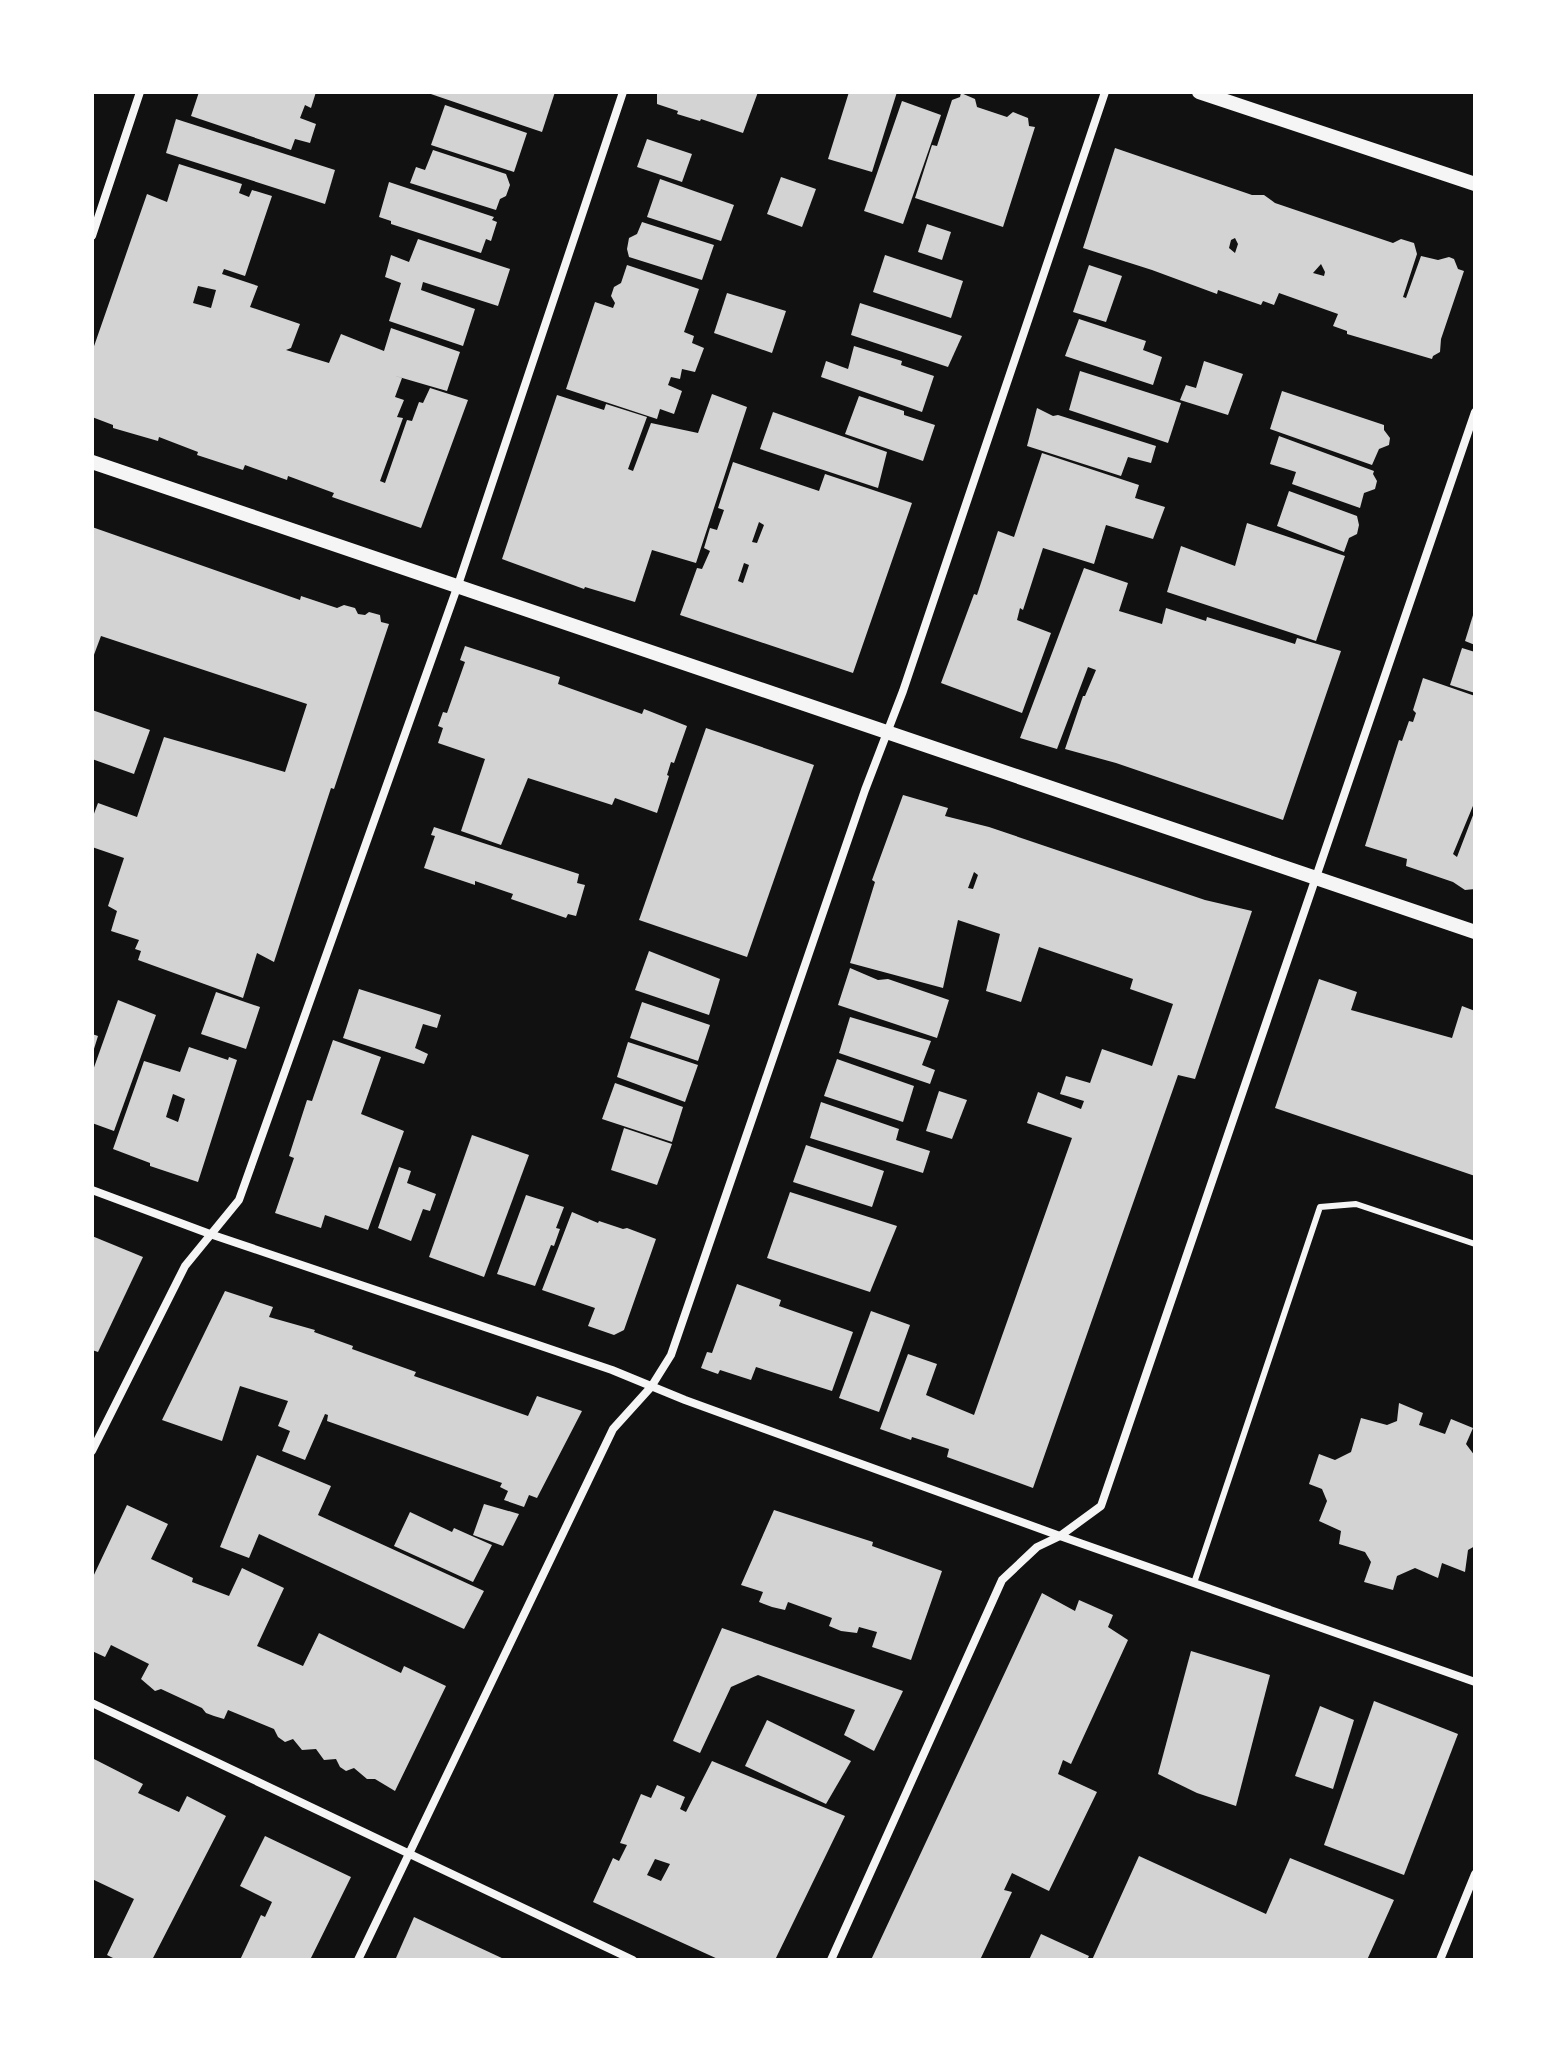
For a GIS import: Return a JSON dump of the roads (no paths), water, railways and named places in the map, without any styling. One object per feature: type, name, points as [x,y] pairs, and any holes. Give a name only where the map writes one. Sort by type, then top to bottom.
[{"type":"street","points":[[92,236],[140,92]]},
{"type":"street","points":[[92,1451],[185,1266],[239,1200],[458,585],[623,92]]},
{"type":"street","points":[[358,1960],[613,1429],[651,1387],[671,1355],[886,730],[903,691],[1105,92]]},
{"type":"street","points":[[1199,92],[1475,184]]},
{"type":"street","points":[[831,1960],[1002,1580],[1037,1547],[1060,1536],[1101,1506],[1475,412]]},
{"type":"street","points":[[92,462],[1475,932]]},
{"type":"street","points":[[92,1190],[210,1234],[597,1365],[1060,1536],[1475,1682]]},
{"type":"street","points":[[92,1703],[633,1960]]},
{"type":"street","points":[[1440,1960],[1475,1874]]},
{"type":"lane","points":[[1194,1583],[1320,1207],[1356,1204],[1475,1244]]}]
